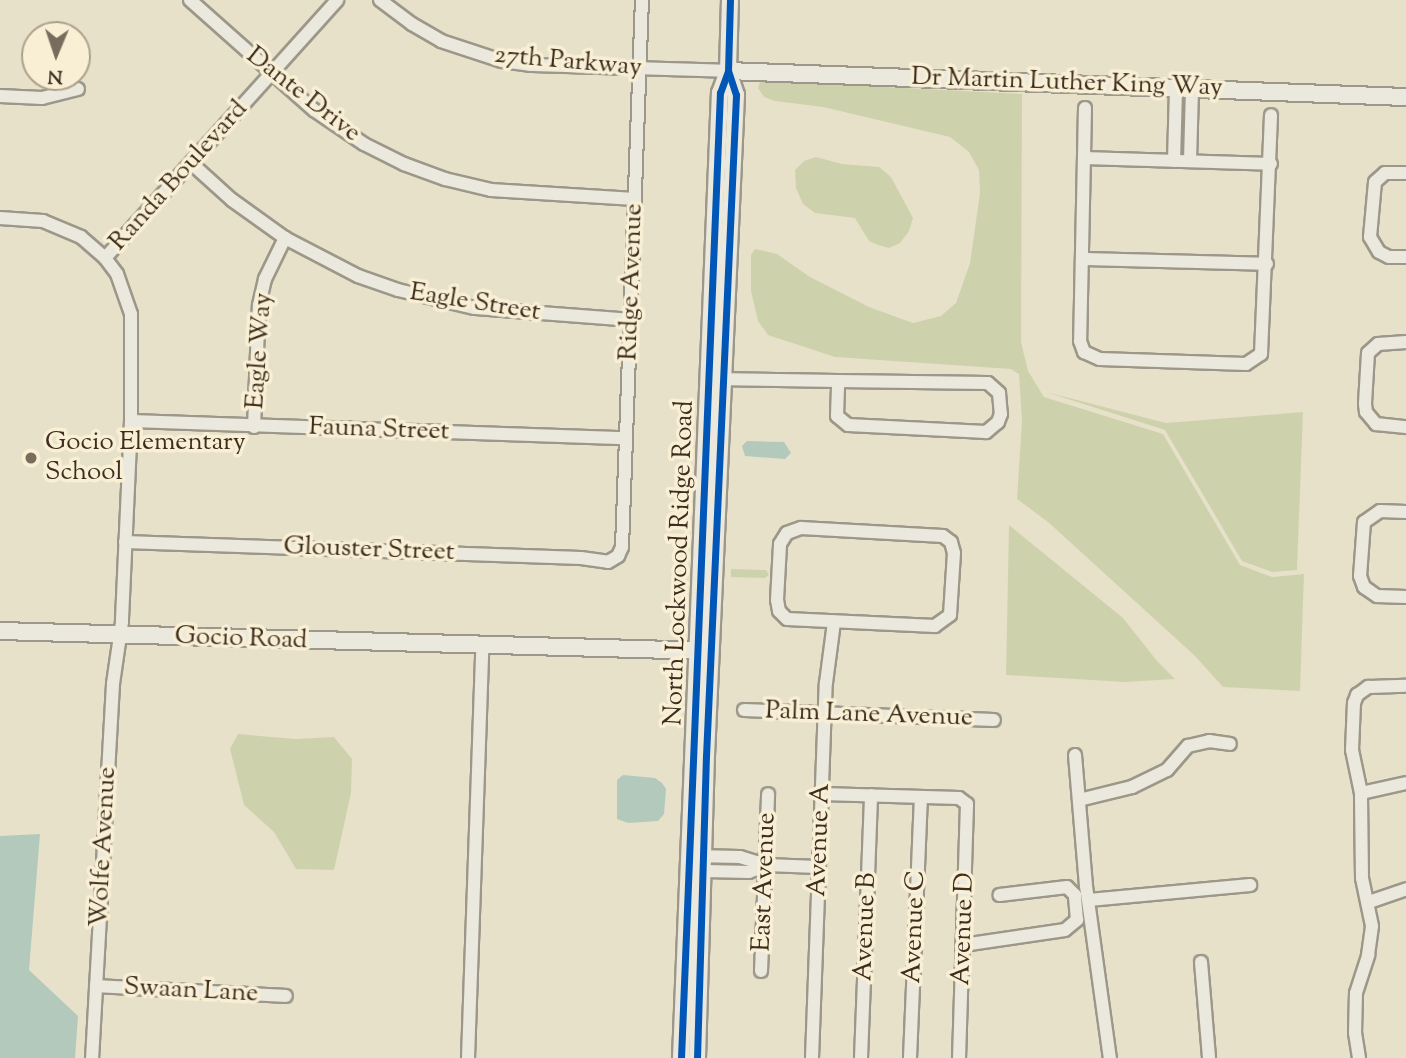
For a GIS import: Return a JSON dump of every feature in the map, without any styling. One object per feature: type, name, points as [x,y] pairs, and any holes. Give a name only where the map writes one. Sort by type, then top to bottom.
[{"type":"main road","name":"North Lockwood Ridge Road","points":[[697,1058],[698,861],[715,379],[720,93],[728,71],[730,0]]},
{"type":"main road","name":"Dr Martin Luther King Way","points":[[728,71],[812,71],[1406,97]]},
{"type":"main road","name":"Gocio Road","points":[[0,631],[482,647],[705,651]]},
{"type":"main road","name":"North Lockwood Ridge Road","points":[[681,1058],[698,861],[691,786],[705,651]]},
{"type":"street","name":"Dante Drive","points":[[190,0],[272,73],[346,133],[393,159],[445,179],[519,193],[635,199]]},
{"type":"street","name":"Randa Boulevard","points":[[105,258],[337,0]]},
{"type":"street","name":"27th Parkway","points":[[380,0],[412,24],[473,53],[530,65],[728,71]]},
{"type":"street","name":"Ridge Avenue","points":[[612,561],[622,550],[642,0]]},
{"type":"street","points":[[1174,161],[1184,88]]},
{"type":"street","points":[[1184,88],[1190,161]]},
{"type":"street","points":[[0,96],[41,98],[70,91]]},
{"type":"street","points":[[1085,108],[1080,341],[1084,352],[1092,358],[1246,364],[1261,354],[1264,345],[1271,115]]},
{"type":"street","points":[[1084,158],[1270,164]]},
{"type":"street","name":"Eagle Street","points":[[191,163],[232,201],[285,238],[358,276],[439,301],[514,313],[630,320]]},
{"type":"street","points":[[1406,173],[1385,173],[1375,182],[1370,237],[1375,249],[1384,255],[1406,257]]},
{"type":"street","points":[[0,218],[52,223],[81,237],[105,258]]},
{"type":"street","name":"Eagle Way","points":[[254,427],[259,305],[265,279],[285,238]]},
{"type":"street","name":"Wolfe Avenue","points":[[92,1058],[131,421],[131,314],[119,278],[105,258]]},
{"type":"street","points":[[1082,259],[1267,264]]},
{"type":"street","points":[[1406,342],[1378,344],[1368,353],[1365,404],[1366,412],[1376,424],[1406,427]]},
{"type":"street","points":[[715,379],[988,383],[999,393],[1001,414],[998,422],[986,432],[848,425],[837,416],[838,381]]},
{"type":"street","name":"Fauna Street","points":[[131,421],[626,438]]},
{"type":"street","points":[[1406,512],[1380,511],[1364,522],[1360,576],[1371,593],[1406,597]]},
{"type":"street","points":[[801,528],[939,534],[951,542],[954,553],[952,609],[946,620],[934,626],[834,622],[794,620],[782,615],[778,609],[780,544],[787,533],[801,528]]},
{"type":"street","name":"Glouster Street","points":[[125,542],[612,561]]},
{"type":"street","name":"Avenue A","points":[[812,1058],[825,714],[834,622]]},
{"type":"street","points":[[468,1058],[482,647]]},
{"type":"street","points":[[1359,1058],[1355,1005],[1358,984],[1371,943],[1369,902],[1362,878],[1361,793],[1352,750],[1357,695],[1373,685],[1406,686]]},
{"type":"street","name":"Palm Lane Avenue","points":[[744,710],[994,720]]},
{"type":"street","points":[[1079,800],[1132,787],[1174,764],[1188,746],[1209,741],[1230,744]]},
{"type":"street","points":[[1075,755],[1089,900],[1110,1058]]},
{"type":"street","points":[[1361,793],[1406,783]]},
{"type":"street","points":[[822,793],[921,797]]},
{"type":"street","name":"East Avenue","points":[[761,971],[768,794]]},
{"type":"street","name":"Avenue B","points":[[861,1058],[871,795]]},
{"type":"street","name":"Avenue D","points":[[921,797],[965,800],[969,811],[959,1058]]},
{"type":"street","name":"Avenue C","points":[[910,1058],[921,797]]},
{"type":"street","points":[[698,861],[749,872],[766,865],[818,867]]},
{"type":"street","points":[[1089,900],[1250,885]]},
{"type":"street","points":[[963,945],[1065,930],[1077,920],[1075,895],[1067,887],[999,895]]},
{"type":"street","points":[[1369,902],[1406,888]]},
{"type":"street","points":[[1201,962],[1209,1058]]},
{"type":"street","name":"Swaan Lane","points":[[96,986],[285,996]]},
{"type":"green space","points":[[760,82],[1022,94],[1021,342],[1028,371],[1044,397],[1163,434],[1240,565],[1272,577],[1304,574],[1300,691],[1223,687],[1194,655],[1048,522],[1017,499],[1022,421],[1019,374],[1011,369],[835,357],[768,335],[758,321],[751,291],[751,255],[755,249],[777,254],[810,277],[869,307],[913,323],[941,316],[956,303],[970,263],[980,193],[979,170],[969,152],[950,137],[823,107],[775,101],[764,97],[758,88]]},
{"type":"green space","points":[[816,157],[842,164],[879,167],[891,177],[913,218],[909,231],[900,243],[889,248],[878,245],[869,241],[855,218],[815,213],[803,204],[796,188],[795,170],[804,161]]},
{"type":"green space","points":[[1046,392],[1166,423],[1303,412],[1297,570],[1272,572],[1242,561],[1165,430]]},
{"type":"green space","points":[[1009,525],[1123,618],[1175,679],[1125,682],[1006,675]]},
{"type":"green space","points":[[731,569],[766,570],[769,575],[765,578],[731,577]]},
{"type":"green space","points":[[238,734],[295,739],[334,737],[352,759],[351,793],[334,870],[296,869],[274,832],[244,805],[230,749]]},
{"type":"shaded area","points":[[747,441],[784,442],[791,453],[785,459],[745,456],[742,446]]},
{"type":"shaded area","points":[[623,775],[655,778],[662,783],[666,789],[664,814],[658,821],[628,823],[617,819],[617,780]]},
{"type":"shaded area","points":[[40,834],[29,970],[78,1016],[75,1058],[0,1058],[0,836]]},
{"type":"cycle path","points":[[681,1058],[720,93],[728,71],[730,0]]},
{"type":"cycle path","points":[[697,1058],[706,756],[736,95],[728,71]]},
{"type":"place","name":"Gocio Elementary School","points":[[31,458]]}]
